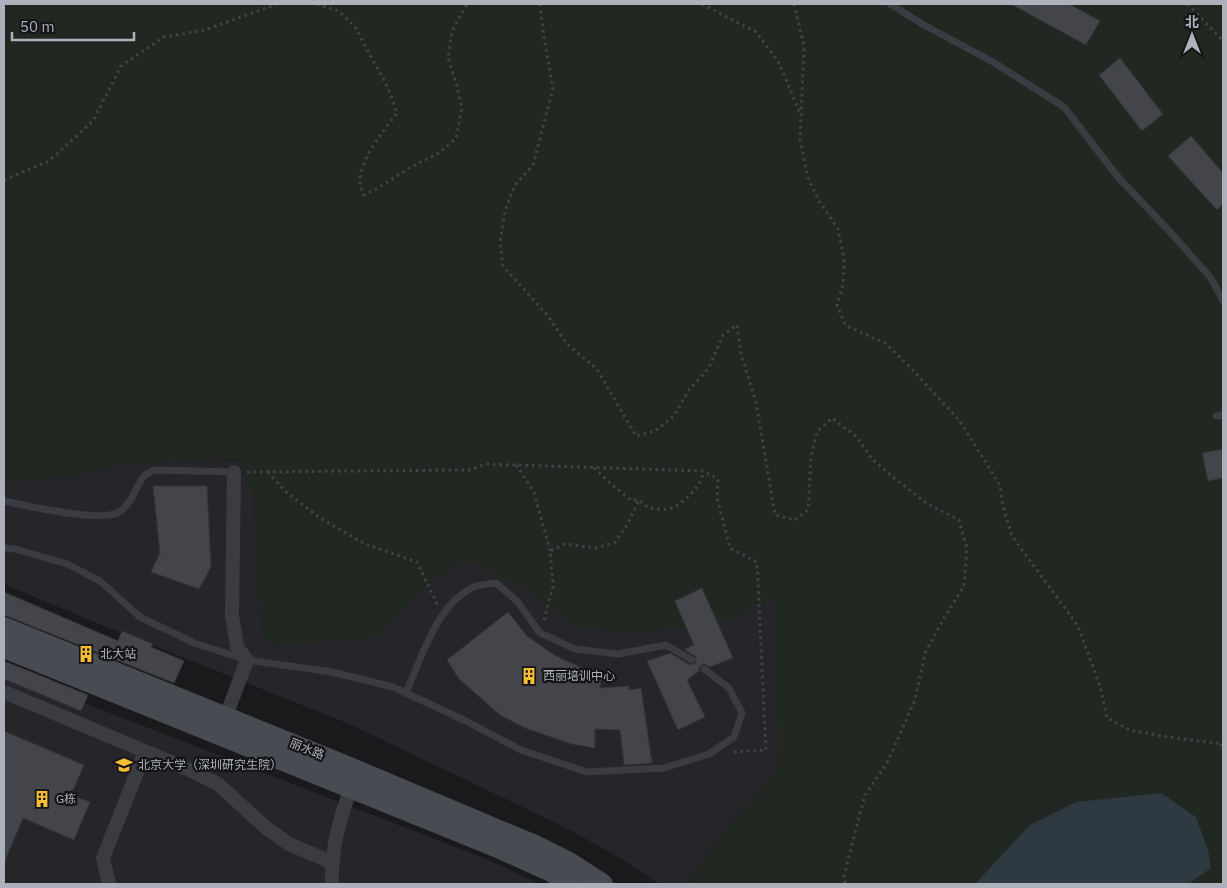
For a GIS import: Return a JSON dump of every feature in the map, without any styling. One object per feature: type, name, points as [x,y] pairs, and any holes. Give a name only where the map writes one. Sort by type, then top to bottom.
[{"type":"main road","name":"丽水路","points":[[4,627],[226,716],[535,845],[569,862],[604,884]]},
{"type":"main road","name":"丽水路","points":[[4,648],[508,852],[572,884]]},
{"type":"street","points":[[226,716],[247,660],[237,647],[232,614],[234,472]]},
{"type":"street","points":[[4,692],[218,784],[234,796],[265,827],[289,844],[332,862]]},
{"type":"street","points":[[109,884],[103,858],[146,752]]},
{"type":"street","points":[[332,884],[332,862],[338,828],[351,788]]},
{"type":"lane","points":[[890,4],[924,25],[993,62],[1064,107],[1118,177],[1211,278],[1223,301]]},
{"type":"lane","points":[[4,501],[42,509],[100,517],[120,512],[132,499],[144,476],[154,470],[234,472]]},
{"type":"lane","points":[[4,548],[15,549],[67,564],[100,580],[140,618],[194,643],[247,660],[332,672],[393,687],[464,720],[521,750],[587,772],[664,768],[709,754],[734,737],[742,713],[729,688],[704,669]]},
{"type":"lane","points":[[406,693],[434,628],[452,602],[474,587],[496,583],[517,601],[540,633],[576,649],[618,654],[666,645],[692,660]]},
{"type":"path","points":[[4,180],[49,161],[92,121],[121,66],[164,37],[205,30],[277,4]]},
{"type":"path","points":[[317,4],[339,11],[355,28],[388,88],[397,113],[381,134],[362,169],[360,185],[364,195],[409,168],[439,153],[456,138],[462,108],[448,58],[452,31],[467,4]]},
{"type":"path","points":[[540,4],[553,88],[533,165],[515,185],[505,211],[500,242],[503,266],[548,316],[567,344],[597,369],[636,436],[656,432],[675,415],[688,391],[709,368],[723,334],[737,324],[742,354],[756,402],[774,515],[795,520],[808,510],[811,456],[817,432],[832,418],[857,437],[872,459],[894,478],[926,503],[959,520],[967,548],[964,586],[942,620],[925,653],[915,700],[887,763],[864,795],[844,876],[845,884]]},
{"type":"path","points":[[702,4],[756,32],[778,61],[801,116]]},
{"type":"path","points":[[794,4],[804,46],[800,140],[808,178],[819,201],[838,229],[844,258],[843,284],[838,306],[846,326],[885,343],[959,420],[1000,485],[1003,506],[1012,536],[1078,626],[1100,686],[1107,718],[1130,730],[1222,744],[1223,751]]},
{"type":"path","points":[[1188,4],[1223,41]]},
{"type":"path","points":[[234,472],[469,470],[486,464],[703,471],[718,479],[717,498],[730,548],[758,562],[766,750],[709,754]]},
{"type":"path","points":[[516,465],[534,492],[550,551],[553,586],[540,633]]},
{"type":"path","points":[[594,467],[631,500],[639,500],[649,508],[670,509],[694,492],[703,478],[703,471]]},
{"type":"path","points":[[268,472],[285,491],[320,518],[365,544],[417,562],[443,616]]},
{"type":"path","points":[[550,551],[565,544],[596,548],[615,542],[627,525],[639,500]]},
{"type":"shaded area","points":[[4,4],[1223,4],[1223,884],[687,884],[730,825],[779,770],[776,598],[738,617],[640,634],[573,626],[527,590],[474,562],[457,565],[426,585],[376,637],[274,646],[261,633],[253,491],[241,461],[216,458],[121,465],[85,474],[41,479],[4,480]]},
{"type":"shaded area","points":[[216,458],[234,461],[282,461],[777,595],[779,770],[730,825],[687,884],[659,884],[608,851],[560,825],[347,723],[4,584],[4,480],[41,479],[84,474],[121,465]]},
{"type":"shaded area","name":"北京大学（深圳研究生院）","points":[[4,672],[484,858],[540,884],[4,884]]},
{"type":"shaded area","points":[[1161,793],[1196,817],[1208,850],[1211,868],[1191,882],[1185,884],[975,884],[1030,825],[1076,802]]},
{"type":"building","points":[[1011,4],[1069,4],[1100,21],[1086,45]]},
{"type":"building","points":[[1120,58],[1163,114],[1142,131],[1099,75]]},
{"type":"building","points":[[1191,136],[1223,173],[1223,204],[1217,210],[1168,156]]},
{"type":"building","points":[[1223,449],[1223,478],[1208,481],[1202,453]]},
{"type":"building","points":[[153,486],[207,486],[211,567],[199,589],[151,572],[160,553]]},
{"type":"building","points":[[702,588],[733,658],[710,667],[702,664],[699,671],[687,680],[705,717],[678,730],[647,661],[670,653],[690,665],[696,663],[696,657],[684,649],[694,645],[675,601]]},
{"type":"building","points":[[4,592],[118,641],[122,631],[153,644],[151,647],[184,661],[174,683],[4,615]]},
{"type":"building","name":"西丽培训中心","points":[[508,612],[527,636],[554,655],[582,668],[601,674],[600,688],[629,686],[629,690],[641,688],[652,763],[624,765],[620,730],[595,729],[595,748],[572,744],[525,728],[500,715],[459,679],[447,660]]},
{"type":"building","points":[[4,661],[88,695],[81,711],[4,679]]},
{"type":"building","name":"G栋","points":[[4,731],[84,765],[71,795],[90,802],[74,840],[23,818],[4,863]]},
{"type":"place","name":"北大站","points":[[86,654]]},
{"type":"place","name":"西丽培训中心","points":[[529,676]]},
{"type":"place","name":"北京大学（深圳研究生院）","points":[[124,765]]},
{"type":"place","name":"G栋","points":[[42,799]]}]
